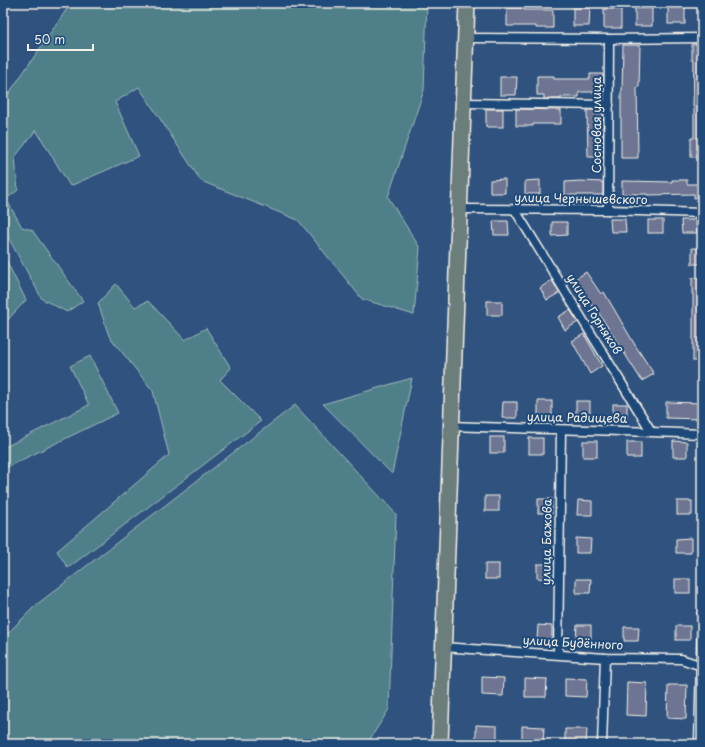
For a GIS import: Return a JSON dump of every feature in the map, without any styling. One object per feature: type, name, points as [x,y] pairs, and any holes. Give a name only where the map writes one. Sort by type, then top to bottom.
[{"type":"highway","points":[[440,744],[442,646],[467,3]]},
{"type":"street","points":[[466,38],[702,38]]},
{"type":"street","name":"Сосновая улица","points":[[608,210],[609,39]]},
{"type":"street","points":[[464,103],[609,105]]},
{"type":"street","name":"улица Чернышевского","points":[[460,209],[608,210],[702,213]]},
{"type":"street","name":"улица Горняков","points":[[515,210],[651,431]]},
{"type":"street","name":"улица Радищева","points":[[451,426],[561,430],[651,431],[702,434]]},
{"type":"street","name":"улица Бажова","points":[[558,654],[561,430]]},
{"type":"street","points":[[699,744],[702,613]]},
{"type":"street","name":"улица Будённого","points":[[442,646],[605,658],[681,659],[701,665]]},
{"type":"street","points":[[602,744],[605,658]]},
{"type":"green space","points":[[71,3],[427,3],[424,90],[388,197],[420,248],[414,315],[362,299],[298,220],[201,181],[139,87],[115,102],[139,156],[70,186],[36,130],[15,157],[18,190],[6,199],[22,227],[32,230],[83,301],[67,312],[42,299],[3,228],[3,102]]},
{"type":"green space","points":[[3,254],[26,300],[3,325]]},
{"type":"green space","points":[[116,284],[135,307],[148,301],[185,340],[206,328],[231,368],[220,380],[261,421],[68,568],[57,551],[169,455],[153,391],[109,336],[98,303]]},
{"type":"green space","points":[[90,356],[118,413],[3,469],[3,448],[89,405],[70,366]]},
{"type":"green space","points":[[412,378],[392,474],[323,404]]},
{"type":"green space","points":[[295,405],[396,514],[389,709],[367,744],[3,744],[3,638],[36,605]]},
{"type":"building","points":[[668,6],[685,6],[685,24],[668,24]]},
{"type":"building","points":[[507,8],[524,8],[524,10],[553,10],[553,28],[536,28],[536,26],[507,26]]},
{"type":"building","points":[[573,8],[590,8],[589,26],[573,26]]},
{"type":"building","points":[[635,8],[652,8],[652,26],[635,26]]},
{"type":"building","points":[[604,9],[621,9],[621,28],[604,28]]},
{"type":"building","points":[[692,44],[702,44],[702,157],[691,157],[691,138],[694,138],[694,60],[692,60]]},
{"type":"building","points":[[623,45],[640,45],[639,87],[637,87],[638,158],[621,158]]},
{"type":"building","points":[[590,74],[603,74],[603,92],[579,92],[579,97],[561,97],[561,99],[544,99],[544,95],[537,95],[537,76],[554,76],[554,79],[590,79]]},
{"type":"building","points":[[500,77],[517,77],[516,95],[500,95]]},
{"type":"building","points":[[486,109],[503,109],[503,127],[486,127]]},
{"type":"building","points":[[516,109],[561,110],[561,124],[533,124],[533,126],[516,126]]},
{"type":"building","points":[[587,110],[603,110],[603,157],[588,157]]},
{"type":"building","points":[[505,179],[505,193],[490,193],[490,180]]},
{"type":"building","points":[[540,180],[540,194],[525,194],[525,181]]},
{"type":"building","points":[[672,180],[687,180],[687,184],[702,184],[702,198],[694,198],[694,194],[622,194],[622,181],[672,182]]},
{"type":"building","points":[[565,182],[603,182],[603,195],[565,195]]},
{"type":"building","points":[[610,219],[625,219],[626,232],[611,232]]},
{"type":"building","points":[[648,220],[663,220],[663,233],[648,233]]},
{"type":"building","points":[[681,220],[696,220],[697,233],[682,233]]},
{"type":"building","points":[[493,221],[508,221],[509,235],[494,235]]},
{"type":"building","points":[[552,222],[567,222],[567,235],[552,236]]},
{"type":"building","points":[[692,248],[702,248],[702,264],[692,264]]},
{"type":"building","points":[[586,272],[601,294],[604,292],[654,374],[642,381],[598,312],[597,313],[574,280]]},
{"type":"building","points":[[692,278],[702,278],[702,361],[693,361]]},
{"type":"building","points":[[552,280],[559,293],[547,300],[540,288]]},
{"type":"building","points":[[487,301],[502,301],[502,315],[487,315]]},
{"type":"building","points":[[570,310],[578,322],[565,330],[558,317]]},
{"type":"building","points":[[584,334],[602,366],[590,374],[572,341]]},
{"type":"building","points":[[538,401],[552,401],[552,417],[538,417]]},
{"type":"building","points":[[576,401],[590,401],[590,416],[576,416]]},
{"type":"building","points":[[503,402],[517,402],[517,418],[502,418]]},
{"type":"building","points":[[666,402],[702,403],[702,419],[666,418]]},
{"type":"building","points":[[613,404],[627,404],[627,419],[613,419]]},
{"type":"building","points":[[490,437],[504,437],[504,453],[490,453]]},
{"type":"building","points":[[529,438],[543,438],[543,454],[529,454]]},
{"type":"building","points":[[583,441],[597,441],[597,457],[583,457]]},
{"type":"building","points":[[673,441],[687,442],[687,457],[673,457]]},
{"type":"building","points":[[627,442],[641,442],[641,458],[627,458]]},
{"type":"building","points":[[485,496],[499,496],[499,511],[485,511]]},
{"type":"building","points":[[538,499],[552,499],[552,513],[538,513]]},
{"type":"building","points":[[578,500],[592,501],[592,515],[577,515]]},
{"type":"building","points":[[677,501],[692,501],[692,515],[677,515]]},
{"type":"building","points":[[576,538],[591,539],[590,553],[576,553]]},
{"type":"building","points":[[691,538],[691,553],[676,553],[676,539]]},
{"type":"building","points":[[485,564],[499,564],[499,579],[485,579]]},
{"type":"building","points":[[537,564],[552,564],[551,579],[537,578]]},
{"type":"building","points":[[576,579],[591,579],[590,593],[576,593]]},
{"type":"building","points":[[675,579],[690,579],[690,593],[675,593]]},
{"type":"building","points":[[538,625],[552,626],[552,640],[537,640]]},
{"type":"building","points":[[577,625],[591,625],[591,640],[576,639]]},
{"type":"building","points":[[676,626],[690,626],[690,640],[676,640]]},
{"type":"building","points":[[624,627],[639,627],[638,641],[624,641]]},
{"type":"building","points":[[482,677],[504,678],[503,696],[482,695]]},
{"type":"building","points":[[525,678],[547,679],[546,697],[525,697]]},
{"type":"building","points":[[565,678],[587,679],[586,697],[565,696]]},
{"type":"building","points":[[627,682],[647,683],[646,716],[626,715]]},
{"type":"building","points":[[668,685],[687,685],[686,719],[667,718]]},
{"type":"building","points":[[476,725],[497,726],[497,744],[476,743]]},
{"type":"building","points":[[522,726],[544,727],[543,744],[522,744]]},
{"type":"building","points":[[565,729],[587,729],[586,744],[565,744]]}]
